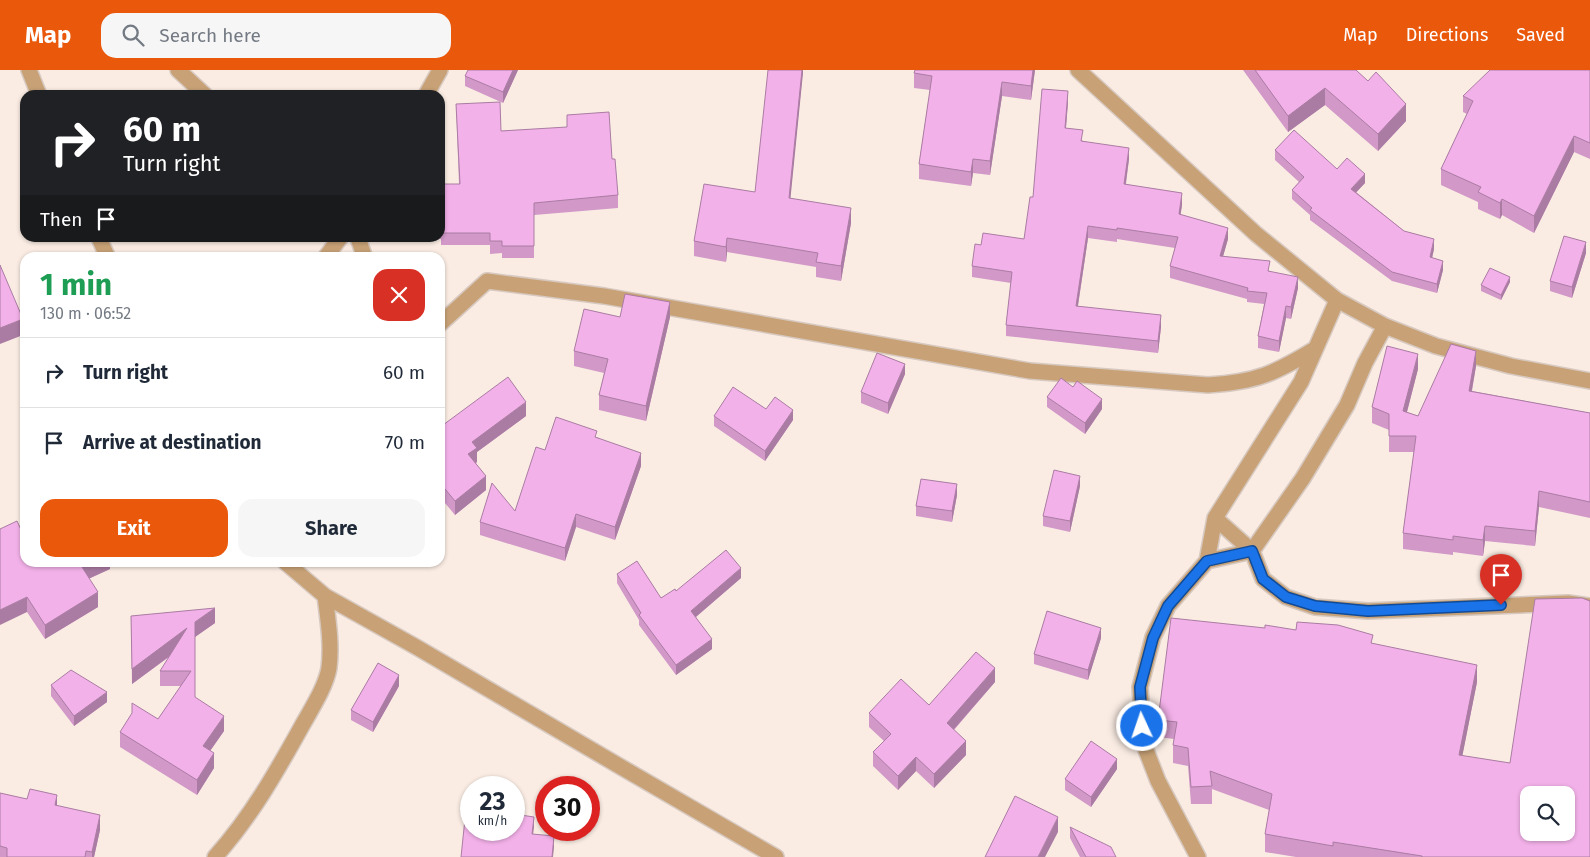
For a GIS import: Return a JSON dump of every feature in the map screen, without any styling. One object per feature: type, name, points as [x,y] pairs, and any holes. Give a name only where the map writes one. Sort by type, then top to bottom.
[{"type":"street","points":[[28,70],[37,90]]},
{"type":"street","points":[[178,70],[200,90]]},
{"type":"street","points":[[429,90],[440,70]]},
{"type":"street","points":[[1078,70],[1256,234],[1337,300],[1385,326],[1436,346],[1511,366],[1590,381]]},
{"type":"street","points":[[445,319],[487,281],[604,296],[1020,370],[1049,373],[1208,384],[1234,383],[1260,378],[1315,349]]},
{"type":"street","points":[[1198,857],[1158,781],[1144,745],[1140,687],[1153,638],[1168,606],[1207,561],[1216,518],[1301,382],[1337,300]]},
{"type":"street","points":[[1207,561],[1252,551],[1303,478],[1347,405],[1365,364],[1385,326]]},
{"type":"street","points":[[1216,518],[1252,551],[1263,579],[1286,597],[1315,606],[1368,611],[1568,603],[1590,606]]},
{"type":"street","points":[[291,567],[325,596],[418,648],[776,857]]},
{"type":"street","points":[[214,857],[231,840],[278,770],[316,700],[329,671],[330,650],[325,596]]},
{"type":"building","points":[[468,70],[513,70],[503,92],[465,76]]},
{"type":"building","points":[[768,70],[802,70],[789,198],[851,208],[841,266],[816,262],[818,253],[727,238],[726,247],[694,241],[704,184],[755,192]]},
{"type":"building","points":[[915,70],[1033,70],[1031,86],[1002,82],[990,161],[973,159],[971,172],[919,164],[932,76],[914,73]]},
{"type":"building","points":[[1255,70],[1356,70],[1368,81],[1376,72],[1406,104],[1378,134],[1325,88],[1288,116]]},
{"type":"building","points":[[1490,70],[1590,70],[1590,143],[1574,136],[1534,216],[1502,199],[1500,203],[1478,192],[1481,187],[1441,169],[1473,101],[1463,96]]},
{"type":"building","points":[[1042,89],[1068,91],[1065,128],[1083,130],[1081,141],[1129,148],[1124,184],[1182,193],[1179,214],[1228,228],[1220,256],[1270,261],[1268,271],[1298,277],[1291,307],[1286,306],[1279,341],[1258,336],[1267,293],[1247,291],[1248,288],[1170,266],[1178,237],[1117,228],[1117,230],[1088,226],[1076,306],[1161,315],[1158,341],[1006,325],[1012,272],[972,266],[975,244],[981,245],[983,233],[1024,239],[1030,197],[1033,197]]},
{"type":"building","points":[[500,102],[501,131],[567,127],[567,115],[609,112],[612,159],[615,159],[618,195],[534,203],[534,246],[502,246],[502,241],[490,241],[490,233],[445,233],[445,184],[460,184],[456,104]]},
{"type":"building","points":[[1294,130],[1337,169],[1347,158],[1365,174],[1351,189],[1404,231],[1434,239],[1430,257],[1443,261],[1437,284],[1392,272],[1310,210],[1312,208],[1292,190],[1304,177],[1275,150]]},
{"type":"building","points":[[1564,236],[1586,242],[1572,287],[1550,281]]},
{"type":"building","points":[[0,265],[20,312],[20,320],[0,328]]},
{"type":"building","points":[[1490,268],[1510,277],[1501,295],[1481,285]]},
{"type":"building","points":[[625,294],[670,302],[646,406],[599,395],[608,359],[574,351],[584,309],[620,317]]},
{"type":"building","points":[[1451,344],[1476,351],[1469,391],[1590,413],[1590,502],[1539,491],[1535,531],[1485,526],[1483,540],[1453,536],[1453,540],[1403,533],[1416,436],[1389,436],[1389,414],[1372,407],[1387,346],[1418,354],[1403,411],[1418,416]]},
{"type":"building","points":[[877,353],[905,364],[888,403],[861,392]]},
{"type":"building","points":[[508,377],[526,402],[472,442],[477,448],[468,454],[486,476],[455,501],[445,489],[445,424]]},
{"type":"building","points":[[1061,378],[1073,387],[1077,381],[1102,399],[1085,423],[1047,397]]},
{"type":"building","points":[[733,387],[766,409],[775,397],[793,410],[765,451],[714,416]]},
{"type":"building","points":[[556,417],[597,431],[595,437],[641,453],[615,527],[576,514],[565,548],[480,522],[492,483],[515,511],[536,447],[545,450]]},
{"type":"building","points":[[1054,470],[1080,476],[1070,521],[1043,516]]},
{"type":"building","points":[[921,479],[957,484],[952,511],[916,506]]},
{"type":"building","points":[[17,521],[20,527],[20,567],[82,567],[98,592],[45,625],[27,597],[0,610],[0,529]]},
{"type":"building","points":[[726,550],[741,568],[691,611],[712,639],[676,665],[639,615],[641,613],[617,574],[637,561],[661,598],[675,589],[676,591]]},
{"type":"building","points":[[1582,598],[1590,601],[1590,857],[1422,857],[1333,842],[1333,846],[1265,834],[1272,794],[1210,771],[1212,786],[1191,787],[1188,748],[1173,745],[1177,722],[1158,720],[1171,618],[1265,628],[1265,625],[1296,630],[1297,622],[1338,625],[1373,635],[1371,643],[1477,665],[1459,755],[1510,763],[1535,599]]},
{"type":"building","points":[[215,608],[195,622],[195,697],[224,716],[203,746],[214,753],[197,780],[120,732],[132,713],[132,703],[158,719],[191,671],[160,671],[187,628],[132,669],[131,616]]},
{"type":"building","points":[[1047,611],[1101,628],[1088,670],[1034,654]]},
{"type":"building","points":[[976,652],[995,668],[947,723],[966,741],[934,774],[916,757],[898,776],[873,752],[891,734],[869,713],[901,679],[929,705]]},
{"type":"building","points":[[378,663],[399,675],[373,722],[351,710]]},
{"type":"building","points":[[71,670],[107,692],[74,716],[51,685]]},
{"type":"building","points":[[1091,741],[1117,759],[1091,797],[1065,779]]},
{"type":"building","points":[[30,789],[57,795],[55,805],[100,815],[92,852],[86,851],[85,857],[7,857],[7,848],[0,846],[0,793],[27,799]]},
{"type":"building","points":[[1015,796],[1058,817],[1038,857],[985,857]]},
{"type":"building","points":[[525,816],[534,817],[532,834],[535,834],[535,841],[554,841],[552,857],[461,857],[463,841],[525,841]]},
{"type":"building","points":[[1070,827],[1111,847],[1116,857],[1086,857]]},
{"type":"route","points":[[1142,726],[1140,687],[1153,638],[1168,606],[1207,561],[1252,551],[1263,579],[1286,597],[1315,606],[1368,611],[1501,605]]}]
